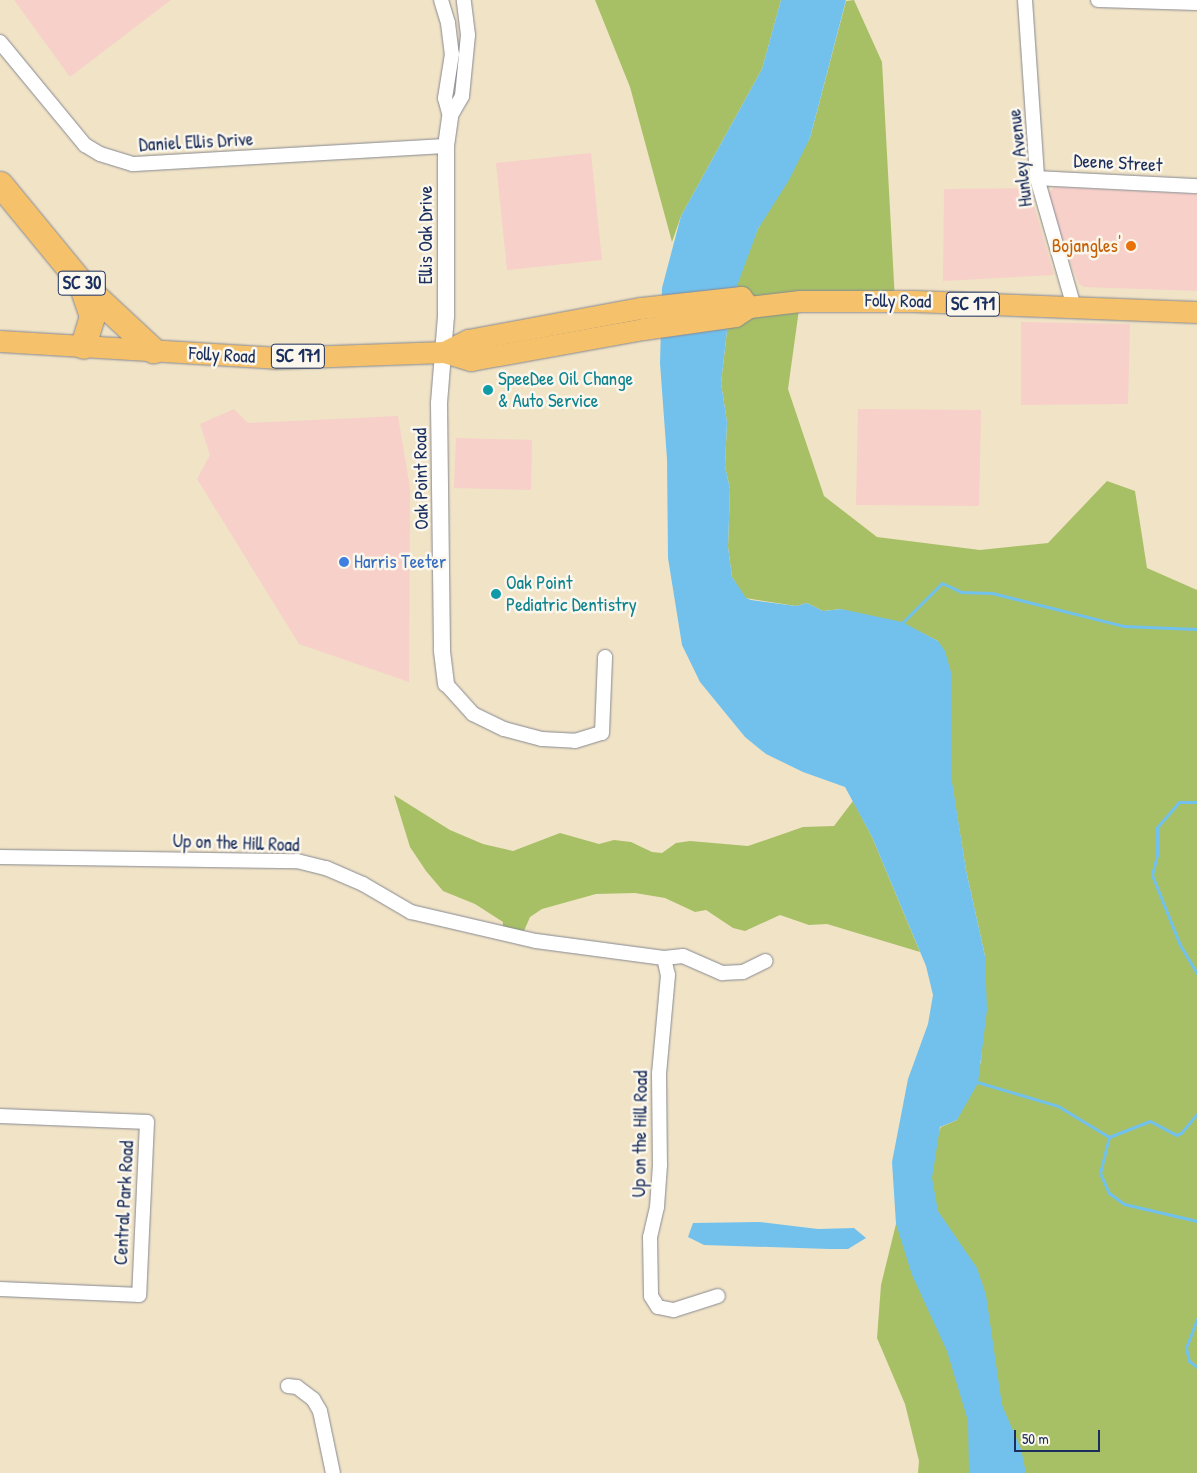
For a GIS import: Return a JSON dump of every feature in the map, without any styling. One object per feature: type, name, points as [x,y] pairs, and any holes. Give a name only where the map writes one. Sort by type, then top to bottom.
[{"type":"highway","name":"SC 30","points":[[0,184],[79,280],[153,350]]},
{"type":"highway","points":[[79,280],[92,316],[82,346]]},
{"type":"main road","name":"Folly Road","points":[[0,340],[275,358],[444,352],[471,360],[642,318],[735,316],[750,307],[800,301],[870,300],[1197,312]]},
{"type":"street","name":"Ellis Oak Drive","points":[[441,0],[448,23],[452,54],[445,98],[450,117]]},
{"type":"street","name":"Ellis Oak Drive","points":[[444,352],[446,146],[450,117],[462,96],[468,35],[464,0]]},
{"type":"street","name":"Hunley Avenue","points":[[1025,0],[1037,178],[1074,307]]},
{"type":"street","points":[[1098,0],[1197,3]]},
{"type":"street","name":"Daniel Ellis Drive","points":[[0,42],[85,144],[117,160],[133,164],[446,146]]},
{"type":"street","name":"Deene Street","points":[[1037,178],[1197,186]]},
{"type":"street","name":"Oak Point Road","points":[[444,352],[438,403],[442,649],[446,684],[474,714],[504,728],[542,739],[575,741],[602,733],[605,657]]},
{"type":"street","name":"Up on the Hill Road","points":[[0,857],[297,862],[326,868],[363,884],[411,912],[434,919],[542,942],[664,958],[683,956],[722,973],[743,972],[766,961]]},
{"type":"street","name":"Up on the Hill Road","points":[[664,958],[668,975],[659,1073],[660,1165],[657,1207],[650,1237],[651,1296],[658,1307],[674,1310],[718,1296]]},
{"type":"street","name":"Central Park Road","points":[[0,1116],[147,1122],[139,1295],[0,1289]]},
{"type":"street","points":[[288,1386],[297,1388],[313,1399],[320,1411],[333,1473]]},
{"type":"shaded area","points":[[14,0],[171,0],[70,77]]},
{"type":"shaded area","points":[[591,153],[602,260],[507,270],[496,163]]},
{"type":"shaded area","points":[[1054,187],[1197,194],[1197,291],[1084,287],[1079,284],[1057,232],[1047,195]]},
{"type":"shaded area","points":[[1029,188],[1054,275],[943,281],[944,189]]},
{"type":"shaded area","points":[[1021,322],[1130,324],[1128,404],[1021,405]]},
{"type":"shaded area","points":[[234,409],[248,423],[398,416],[410,488],[409,682],[299,644],[197,479],[210,455],[200,424]]},
{"type":"shaded area","points":[[858,409],[981,410],[979,506],[856,505]]},
{"type":"shaded area","points":[[456,438],[532,440],[531,490],[454,488]]},
{"type":"green space","points":[[595,0],[781,0],[762,69],[681,216],[672,242],[630,87]]},
{"type":"green space","points":[[854,0],[882,62],[895,301],[800,302],[788,389],[824,496],[877,537],[980,550],[1048,543],[1107,481],[1135,491],[1147,568],[1197,590],[1197,1473],[918,1473],[919,1461],[905,1404],[877,1338],[881,1285],[896,1224],[941,1127],[957,1120],[981,1062],[985,956],[966,870],[951,779],[938,641],[920,632],[841,609],[823,611],[807,603],[796,606],[745,598],[732,577],[728,547],[730,489],[725,466],[727,422],[721,383],[730,305],[741,269],[758,229],[810,138],[846,1]]},
{"type":"green space","points":[[394,795],[450,830],[483,844],[513,851],[560,833],[599,844],[614,840],[631,842],[652,852],[662,853],[676,843],[690,841],[748,846],[803,827],[834,826],[853,801],[872,837],[920,952],[827,924],[809,925],[780,915],[745,931],[733,928],[706,910],[695,912],[665,898],[635,893],[596,894],[542,909],[530,917],[524,931],[509,942],[502,934],[503,922],[475,904],[443,891],[426,871],[410,847]]},
{"type":"water","points":[[781,0],[846,0],[810,138],[789,180],[758,229],[730,305],[721,383],[727,422],[725,466],[730,489],[728,547],[732,577],[746,598],[751,600],[796,606],[807,603],[823,611],[841,609],[902,622],[938,641],[945,651],[951,672],[952,782],[966,870],[985,956],[987,1010],[978,1083],[957,1120],[940,1127],[932,1178],[938,1211],[977,1268],[986,1295],[1002,1405],[1021,1449],[1026,1473],[969,1473],[968,1421],[947,1351],[912,1275],[896,1224],[892,1162],[908,1079],[928,1024],[933,995],[926,966],[872,837],[845,787],[803,772],[766,754],[745,737],[700,682],[682,645],[668,558],[667,459],[660,363],[662,288],[681,216],[762,69]]},
{"type":"water","points":[[759,1222],[818,1229],[854,1228],[866,1238],[848,1249],[829,1249],[704,1245],[688,1237],[693,1223]]},
{"type":"waterway","points":[[901,624],[942,583],[961,592],[992,593],[1123,626],[1197,629]]},
{"type":"waterway","points":[[1197,802],[1179,802],[1157,827],[1157,855],[1152,875],[1180,945],[1197,973]]},
{"type":"waterway","points":[[977,1082],[1058,1106],[1109,1137]]},
{"type":"waterway","points":[[1109,1137],[1150,1121],[1176,1135],[1181,1133],[1197,1114]]},
{"type":"waterway","points":[[1109,1137],[1100,1173],[1109,1193],[1124,1204],[1197,1221]]},
{"type":"waterway","points":[[1197,1319],[1186,1348],[1189,1361],[1197,1367]]},
{"type":"place","name":"Bojangles'","points":[[1131,246]]},
{"type":"place","name":"SpeeDee Oil Change & Auto Service","points":[[488,390]]},
{"type":"place","name":"Harris Teeter","points":[[344,562]]},
{"type":"place","name":"Oak Point Pediatric Dentistry","points":[[496,594]]}]
